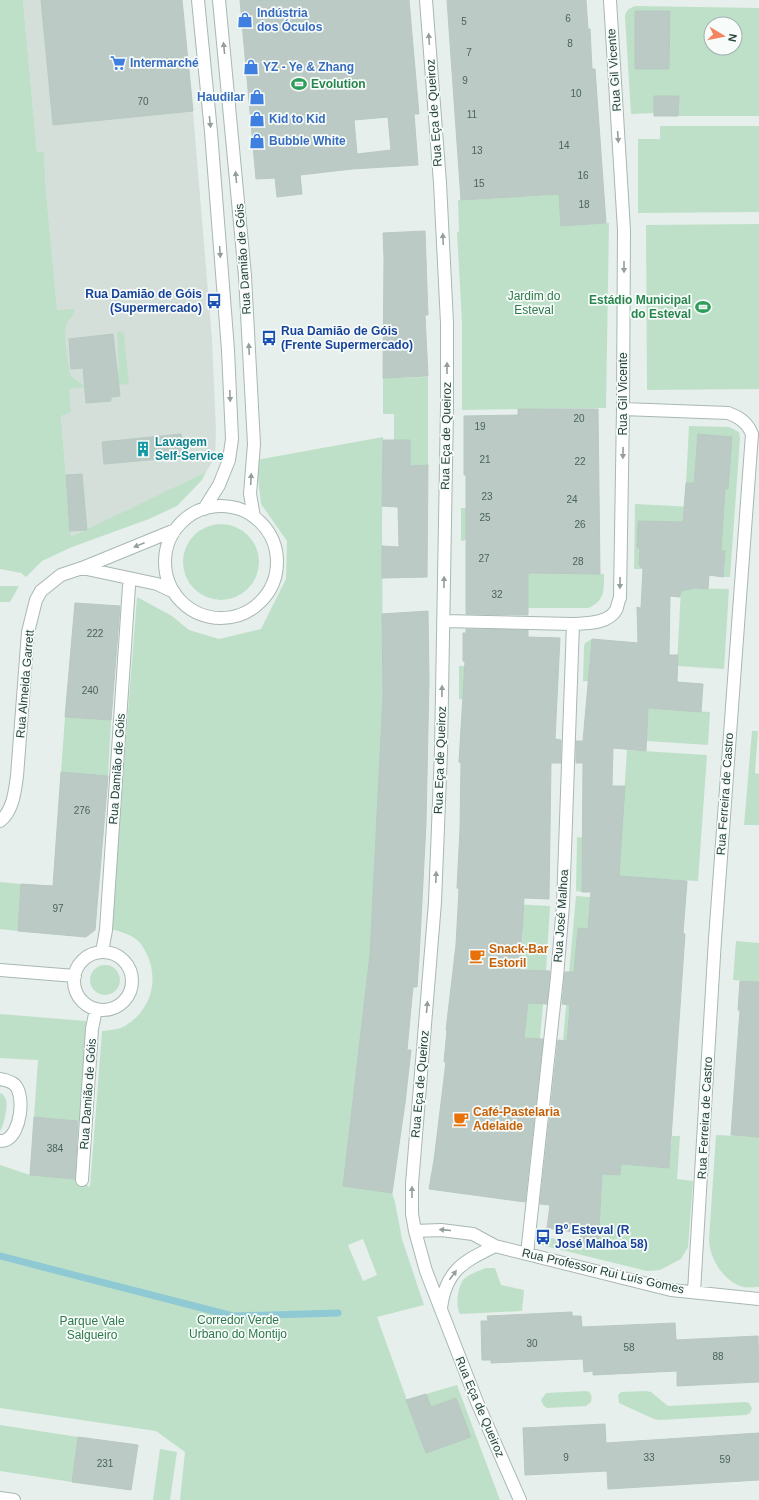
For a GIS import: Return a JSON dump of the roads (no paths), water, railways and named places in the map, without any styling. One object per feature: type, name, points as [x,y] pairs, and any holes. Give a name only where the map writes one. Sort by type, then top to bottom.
[{"type":"street","name":"Rua Damião de Góis","points":[[198,0],[211,132],[227,335],[232,439],[229,460],[219,485],[204,509]]},
{"type":"street","name":"Rua Damião de Góis","points":[[219,0],[245,276],[254,444],[250,494],[254,517]]},
{"type":"street","name":"Rua Eça de Queiroz","points":[[426,0],[440,183],[447,323],[441,751],[435,902],[412,1184],[412,1214],[426,1271],[441,1312],[477,1402],[520,1500]]},
{"type":"street","name":"Rua Gil Vicente","points":[[443,622],[573,624],[594,622],[606,619],[616,611],[620,598],[624,409],[624,230],[610,0]]},
{"type":"street","name":"Rua Ferreira de Castro","points":[[624,409],[728,413],[736,416],[749,426],[752,434],[715,939],[694,1292]]},
{"type":"street","points":[[222,506],[239,509],[254,517],[266,530],[274,546],[277,564],[274,581],[265,596],[252,609],[236,616],[219,618],[201,615],[186,606],[174,592],[168,578],[165,561],[168,545],[176,530],[188,517],[204,509],[222,506]]},
{"type":"street","name":"Rua Almeida Garrett","points":[[0,821],[5,817],[13,799],[17,776],[28,632],[36,600],[41,591],[61,575],[176,530]]},
{"type":"street","points":[[82,568],[157,584],[174,592]]},
{"type":"street","name":"Rua Damião de Góis","points":[[102,952],[106,930],[129,586]]},
{"type":"street","name":"Rua José Malhoa","points":[[527,1254],[557,985],[563,905],[573,624]]},
{"type":"street","points":[[102,952],[121,958],[129,969],[132,983],[130,993],[124,1001],[108,1010],[96,1009],[83,1002],[75,985],[75,976],[79,966],[85,959],[93,954],[102,952]]},
{"type":"street","points":[[0,970],[75,976]]},
{"type":"street","name":"Rua Damião de Góis","points":[[82,1180],[92,1029],[96,1009]]},
{"type":"street","points":[[0,1079],[13,1083],[17,1088],[21,1104],[19,1120],[16,1128],[12,1135],[6,1140],[0,1141]]},
{"type":"street","name":"Rua Professor Rui Luís Gomes","points":[[415,1231],[441,1230],[472,1234],[495,1246],[671,1290],[759,1299]]},
{"type":"street","points":[[441,1312],[443,1293],[452,1276],[468,1259],[495,1246]]},
{"type":"street","points":[[0,1498],[14,1500]]},
{"type":"waterway","points":[[0,1256],[233,1316],[338,1313]]},
{"type":"place","name":"Indústria dos Óculos","points":[[245,20]]},
{"type":"place","name":"Intermarché","points":[[118,63]]},
{"type":"place","name":"YZ - Ye & Zhang","points":[[251,67]]},
{"type":"place","name":"Evolution","points":[[299,84]]},
{"type":"place","name":"Haudilar","points":[[257,97]]},
{"type":"place","name":"Kid to Kid","points":[[257,119]]},
{"type":"place","name":"Bubble White","points":[[257,141]]},
{"type":"place","name":"Rua Damião de Góis (Supermercado)","points":[[214,301]]},
{"type":"place","name":"Estádio Municipal do Esteval","points":[[703,307]]},
{"type":"place","name":"Rua Damião de Góis (Frente Supermercado)","points":[[269,338]]},
{"type":"place","name":"Lavagem Self-Service","points":[[143,449]]},
{"type":"place","name":"Snack-Bar Estoril","points":[[477,956]]},
{"type":"place","name":"Café-Pastelaria Adelaide","points":[[461,1119]]},
{"type":"place","name":"Bº Esteval (R José Malhoa 58)","points":[[543,1237]]},
{"type":"park label","name":"Jardim do Esteval","points":[[534,303]]},
{"type":"park label","name":"Corredor Verde Urbano do Montijo","points":[[238,1327]]},
{"type":"park label","name":"Parque Vale Salgueiro","points":[[92,1328]]}]
